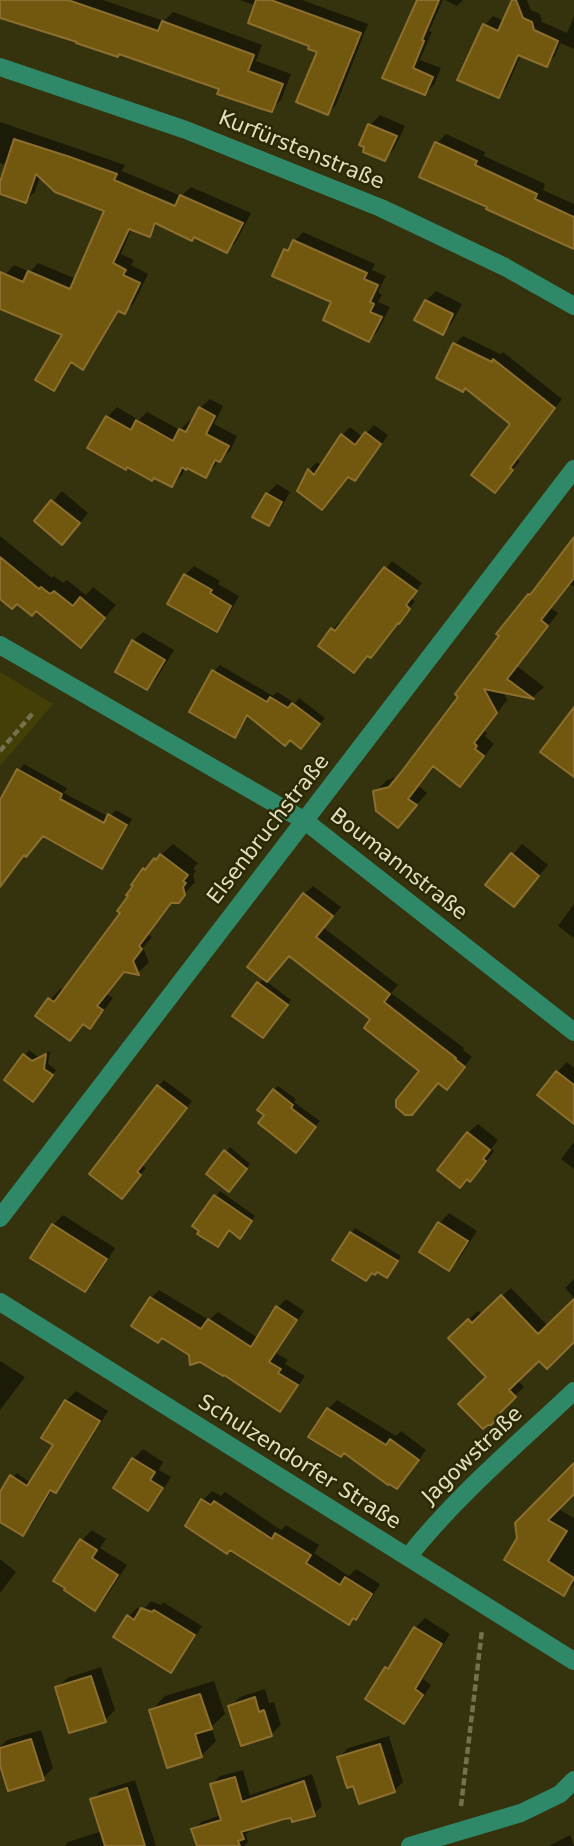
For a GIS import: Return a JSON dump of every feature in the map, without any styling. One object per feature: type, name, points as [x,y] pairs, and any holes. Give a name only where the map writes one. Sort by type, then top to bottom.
[{"type":"street","name":"Kurfürstenstraße","points":[[0,67],[186,130],[382,208],[505,267],[574,306]]},
{"type":"street","name":"Elsenbruchstraße","points":[[0,1218],[574,469]]},
{"type":"street","name":"Boumannstraße","points":[[0,645],[305,821],[574,1032]]},
{"type":"street","name":"Schulzendorfer Straße","points":[[0,1302],[574,1661]]},
{"type":"street","name":"Jagowstraße","points":[[408,1557],[455,1504],[574,1391]]},
{"type":"street","points":[[411,1846],[521,1813],[560,1794],[574,1780]]},
{"type":"path","points":[[0,751],[33,713]]},
{"type":"path","points":[[461,1806],[482,1630]]},
{"type":"shaded area","points":[[0,672],[53,704],[0,766]]},
{"type":"building","points":[[0,0],[68,0],[158,31],[162,21],[254,55],[248,71],[283,84],[272,112],[217,94],[219,89],[119,54],[118,57],[0,18]]},
{"type":"building","points":[[256,0],[271,0],[361,33],[328,115],[296,102],[317,52],[308,49],[309,46],[248,23]]},
{"type":"building","points":[[417,0],[439,0],[413,68],[433,77],[425,95],[382,78]]},
{"type":"building","points":[[512,0],[516,0],[523,18],[532,22],[534,30],[558,41],[547,67],[518,55],[499,98],[457,80],[483,24],[498,31]]},
{"type":"building","points":[[368,124],[397,136],[385,161],[363,152],[364,147],[359,145]]},
{"type":"building","points":[[14,139],[117,174],[114,180],[175,206],[180,195],[243,223],[227,253],[194,237],[192,241],[155,223],[150,237],[129,229],[113,263],[126,270],[123,275],[140,283],[125,314],[118,311],[83,370],[71,362],[54,391],[35,380],[62,335],[0,309],[0,272],[23,282],[28,271],[70,289],[104,211],[55,192],[36,174],[26,203],[0,194],[0,182]]},
{"type":"building","points":[[435,142],[477,161],[475,165],[537,194],[535,199],[574,217],[574,249],[419,177]]},
{"type":"building","points":[[293,240],[367,273],[364,279],[378,285],[370,302],[374,304],[370,312],[382,317],[369,342],[323,320],[331,302],[272,276],[284,249],[288,251]]},
{"type":"building","points":[[425,300],[453,314],[443,335],[414,320]]},
{"type":"building","points":[[453,343],[492,362],[493,359],[555,408],[510,468],[513,470],[495,493],[471,475],[510,424],[465,388],[463,392],[436,378]]},
{"type":"building","points":[[199,407],[215,416],[206,434],[229,446],[220,462],[215,460],[206,478],[182,467],[172,487],[154,478],[152,481],[127,467],[126,470],[87,448],[106,416],[131,430],[136,420],[173,441],[179,429],[186,432]]},
{"type":"building","points":[[365,432],[381,444],[355,481],[348,477],[322,510],[297,491],[308,469],[314,475],[341,434],[355,445]]},
{"type":"building","points":[[266,493],[282,502],[269,526],[252,517]]},
{"type":"building","points":[[51,500],[80,523],[62,545],[34,521]]},
{"type":"building","points":[[574,537],[574,578],[541,620],[548,626],[507,679],[534,699],[484,689],[497,713],[474,743],[477,746],[475,749],[484,756],[460,787],[433,766],[408,799],[417,805],[398,828],[376,811],[373,791],[389,787],[399,775],[458,697],[455,694],[499,636],[496,634]]},
{"type":"building","points":[[0,557],[39,589],[41,587],[50,594],[54,591],[73,606],[80,597],[105,618],[81,648],[36,611],[32,616],[17,604],[12,609],[0,599]]},
{"type":"building","points":[[384,567],[417,591],[406,605],[410,609],[399,624],[371,658],[367,656],[354,673],[318,646],[331,628],[335,631]]},
{"type":"building","points":[[184,574],[212,590],[210,593],[231,606],[217,632],[167,604]]},
{"type":"building","points":[[132,640],[165,660],[147,690],[115,672]]},
{"type":"building","points":[[212,670],[267,702],[270,697],[288,708],[292,703],[320,724],[301,749],[290,740],[285,746],[247,715],[235,738],[189,712]]},
{"type":"building","points":[[574,707],[574,777],[540,752]]},
{"type":"building","points":[[17,769],[62,794],[60,799],[104,823],[108,814],[127,825],[102,869],[43,836],[26,857],[24,855],[0,887],[0,800]]},
{"type":"building","points":[[511,853],[539,876],[514,907],[485,885]]},
{"type":"building","points":[[160,854],[188,875],[183,881],[186,883],[183,887],[185,895],[179,903],[171,903],[139,946],[142,949],[133,961],[139,975],[124,972],[97,1006],[103,1010],[90,1029],[83,1024],[70,1041],[35,1016],[48,998],[54,1002],[120,913],[117,911],[143,868],[145,870]]},
{"type":"building","points":[[303,893],[333,916],[316,937],[390,994],[384,1002],[465,1067],[447,1090],[438,1083],[412,1115],[405,1115],[396,1107],[396,1100],[419,1071],[364,1028],[370,1019],[289,956],[267,982],[247,967]]},
{"type":"building","points":[[257,982],[288,1005],[263,1038],[232,1016]]},
{"type":"building","points":[[23,1054],[32,1061],[46,1054],[44,1069],[53,1075],[33,1102],[4,1080]]},
{"type":"building","points":[[556,1071],[574,1085],[574,1124],[537,1095]]},
{"type":"building","points":[[157,1085],[187,1108],[137,1172],[141,1175],[122,1199],[89,1174]]},
{"type":"building","points":[[273,1089],[293,1105],[291,1108],[316,1127],[296,1153],[258,1123],[264,1115],[257,1110]]},
{"type":"building","points":[[467,1132],[490,1150],[478,1172],[470,1182],[467,1179],[460,1188],[437,1170]]},
{"type":"building","points":[[224,1150],[247,1169],[229,1192],[206,1174]]},
{"type":"building","points":[[214,1195],[252,1221],[240,1239],[229,1230],[218,1247],[197,1234],[199,1231],[192,1226]]},
{"type":"building","points":[[438,1222],[468,1241],[449,1271],[419,1252]]},
{"type":"building","points":[[52,1224],[107,1259],[85,1292],[30,1258]]},
{"type":"building","points":[[350,1232],[398,1261],[387,1278],[377,1272],[375,1275],[372,1273],[366,1281],[332,1260]]},
{"type":"building","points":[[501,1295],[538,1334],[574,1299],[574,1342],[547,1369],[539,1361],[509,1390],[516,1397],[500,1413],[500,1417],[483,1429],[458,1404],[486,1377],[448,1338],[468,1319],[472,1323]]},
{"type":"building","points":[[150,1297],[201,1329],[208,1319],[251,1347],[276,1306],[297,1320],[269,1362],[281,1369],[278,1373],[298,1385],[280,1412],[200,1362],[190,1365],[189,1355],[162,1338],[158,1343],[131,1326]]},
{"type":"building","points":[[65,1400],[100,1421],[56,1493],[50,1490],[23,1536],[0,1522],[0,1492],[10,1475],[27,1486],[53,1445],[41,1438]]},
{"type":"building","points":[[327,1408],[386,1445],[390,1439],[419,1460],[397,1489],[344,1453],[341,1457],[308,1437]]},
{"type":"building","points":[[132,1458],[155,1472],[150,1480],[163,1488],[148,1511],[113,1488]]},
{"type":"building","points":[[574,1463],[574,1494],[548,1520],[567,1531],[548,1561],[574,1578],[564,1596],[504,1560],[517,1538],[515,1523]]},
{"type":"building","points":[[201,1499],[211,1505],[214,1501],[272,1539],[275,1533],[311,1555],[306,1563],[340,1585],[345,1577],[372,1594],[356,1620],[353,1618],[349,1625],[230,1550],[227,1554],[185,1526]]},
{"type":"building","points":[[80,1539],[97,1550],[92,1558],[118,1575],[95,1611],[53,1581]]},
{"type":"building","points":[[141,1608],[152,1612],[154,1610],[195,1635],[171,1673],[113,1637],[127,1615],[134,1620]]},
{"type":"building","points":[[414,1627],[442,1644],[415,1689],[423,1695],[404,1724],[365,1699],[385,1667],[388,1669]]},
{"type":"building","points":[[91,1676],[106,1722],[69,1733],[55,1687]]},
{"type":"building","points":[[200,1694],[212,1729],[195,1734],[202,1757],[167,1768],[149,1710]]},
{"type":"building","points":[[255,1697],[259,1712],[264,1710],[272,1736],[241,1746],[228,1706]]},
{"type":"building","points":[[31,1739],[44,1780],[8,1791],[0,1765],[0,1748]]},
{"type":"building","points":[[380,1744],[395,1792],[359,1804],[353,1786],[347,1788],[337,1757]]},
{"type":"building","points":[[235,1777],[242,1802],[304,1781],[315,1816],[292,1822],[291,1818],[284,1819],[241,1832],[244,1839],[238,1841],[240,1846],[197,1846],[191,1829],[221,1820],[210,1784]]},
{"type":"building","points":[[127,1788],[145,1846],[105,1846],[90,1799]]}]
